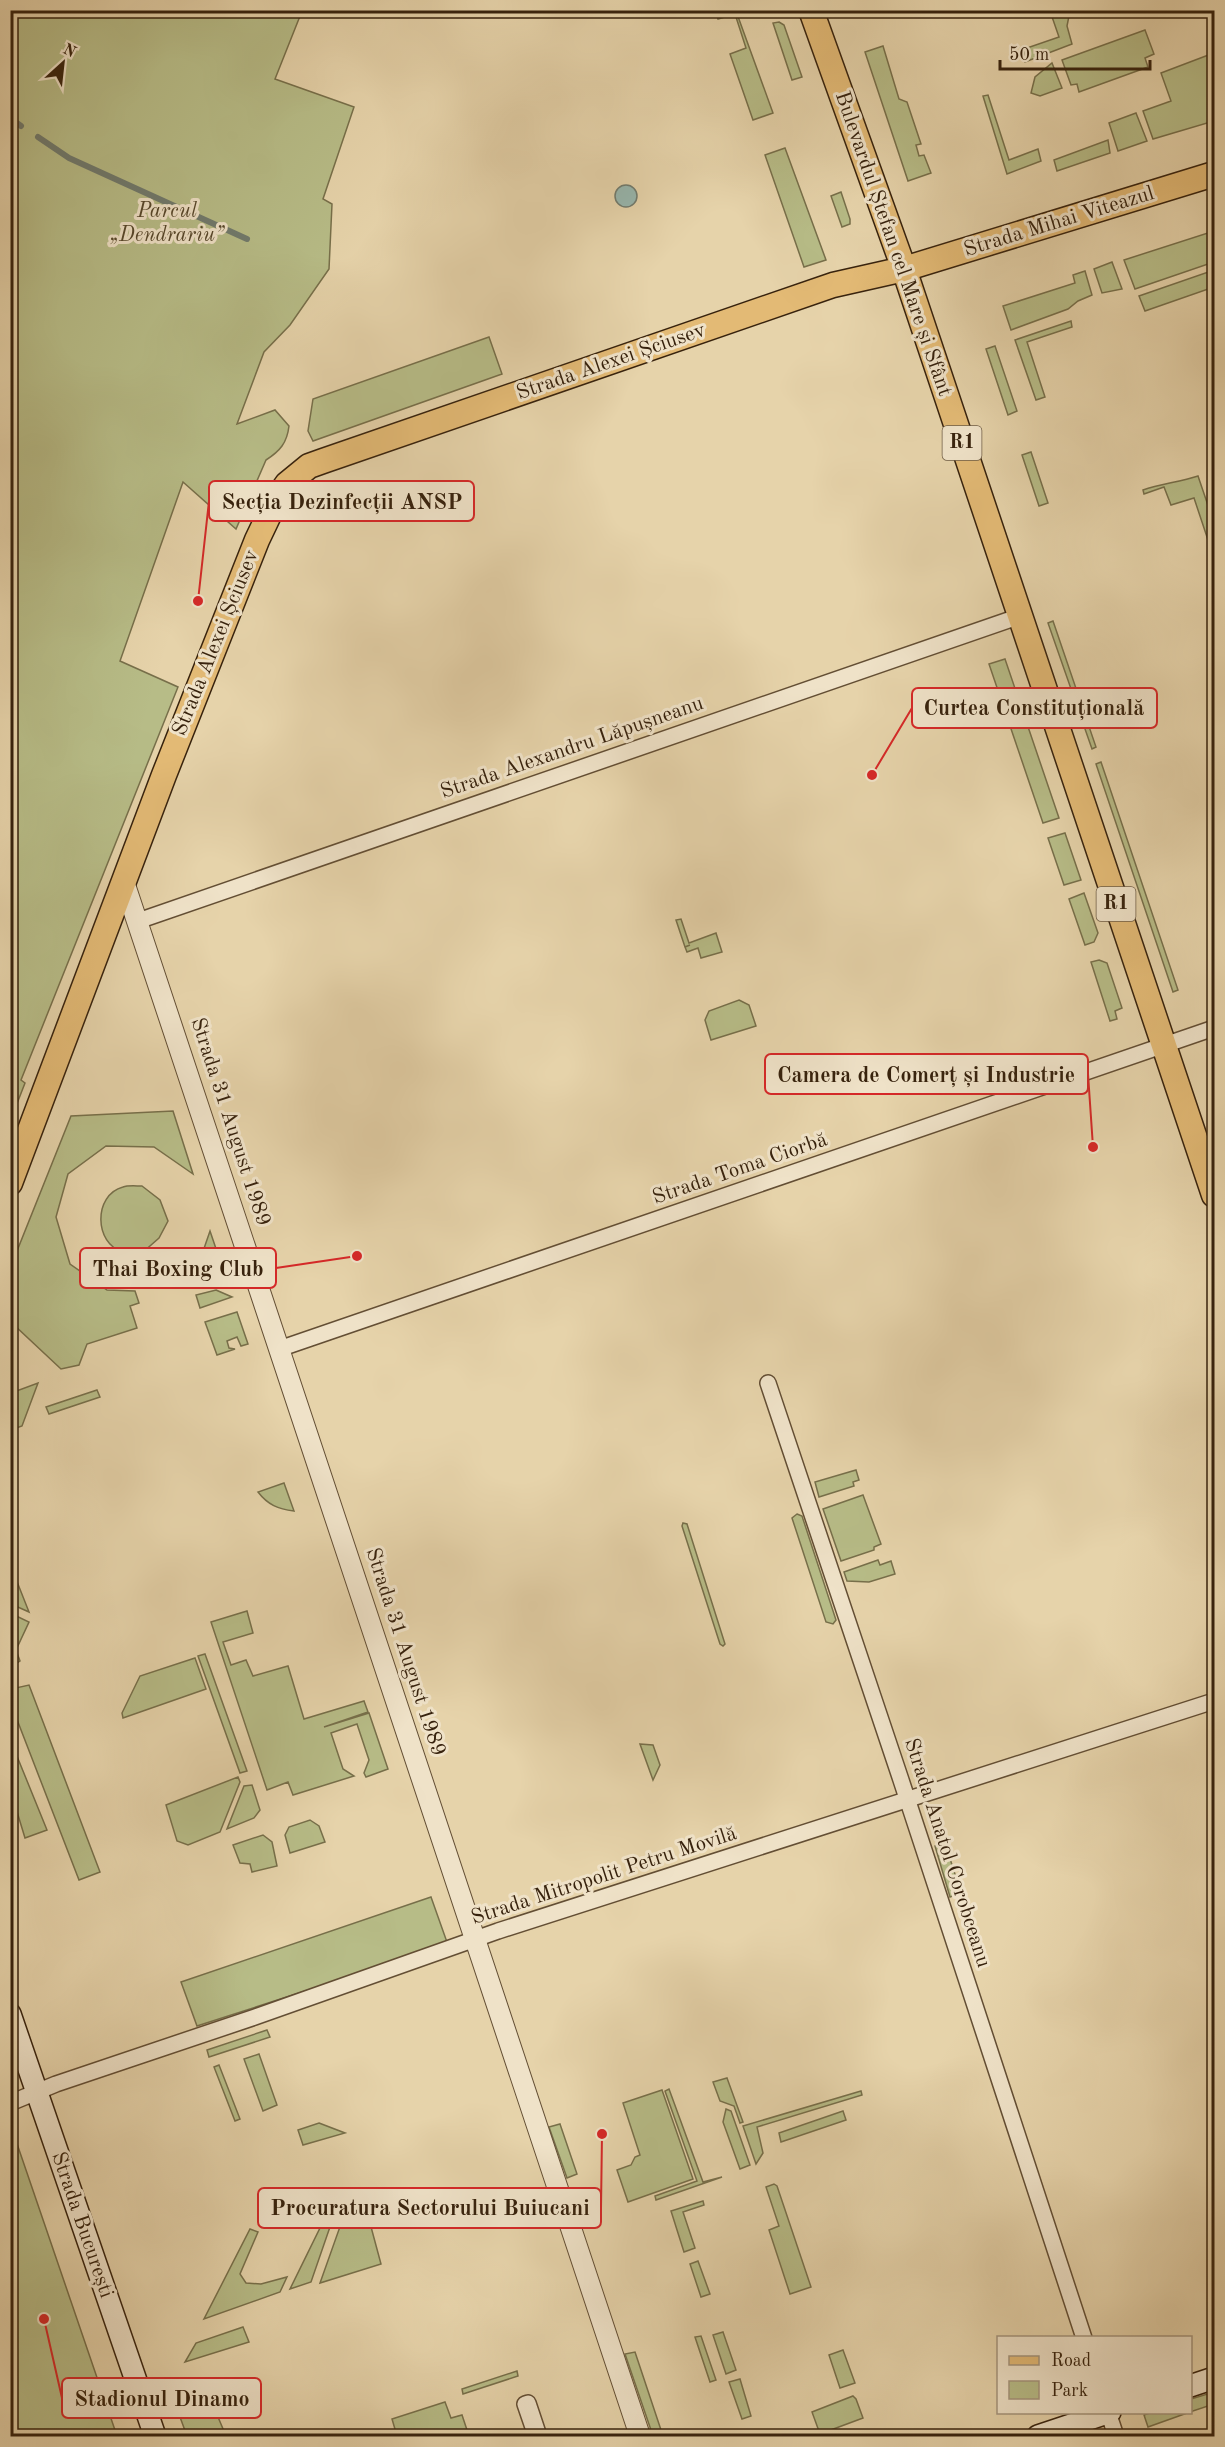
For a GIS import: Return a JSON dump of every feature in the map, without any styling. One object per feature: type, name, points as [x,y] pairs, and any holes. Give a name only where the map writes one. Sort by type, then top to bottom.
[{"type":"main road","name":"Bulevardul Ștefan cel Mare și Sfânt","points":[[811,10],[904,269],[1215,1195]]},
{"type":"main road","name":"Strada Mihai Viteazul","points":[[904,269],[1215,174]]},
{"type":"main road","name":"Strada Alexei Șciusev","points":[[10,1183],[164,775],[257,540],[277,498],[297,473],[323,461],[833,285],[904,269]]},
{"type":"main road","name":"Strada București","points":[[10,2014],[155,2436]]},
{"type":"main road","points":[[1192,2386],[1215,2378]]},
{"type":"main road","points":[[1038,2436],[1106,2414]]},
{"type":"street","name":"Strada Alexandru Lăpușneanu","points":[[138,921],[1020,616]]},
{"type":"street","name":"Strada 31 August 1989","points":[[124,882],[640,2436]]},
{"type":"street","name":"Strada Toma Ciorbă","points":[[279,1349],[1215,1028]]},
{"type":"street","name":"Strada Anatol Corobceanu","points":[[768,1383],[1083,2336]]},
{"type":"street","name":"Strada Mitropolit Petru Movilă","points":[[10,2103],[38,2094],[56,2084],[476,1939],[1215,1701]]},
{"type":"street","points":[[1109,2414],[1116,2436]]},
{"type":"green space","name":"Parcul „Dendrariu”","points":[[10,11],[302,11],[275,79],[354,107],[323,199],[332,204],[329,269],[290,325],[264,352],[237,424],[275,410],[289,426],[285,442],[266,460],[236,529],[183,482],[120,661],[178,687],[21,1080],[25,1083],[11,1119]]},
{"type":"green space","points":[[715,11],[736,11],[773,113],[753,120],[730,54],[746,48],[735,14],[718,19]]},
{"type":"green space","points":[[1050,11],[1070,11],[1067,26],[1072,44],[1025,62],[1024,49],[1059,37]]},
{"type":"green space","points":[[779,22],[784,25],[802,77],[792,80],[773,23]]},
{"type":"green space","points":[[1145,30],[1154,54],[1145,58],[1148,67],[1079,92],[1077,84],[1071,85],[1062,60]]},
{"type":"green space","points":[[883,46],[899,99],[907,102],[921,144],[916,145],[919,156],[924,155],[931,173],[908,181],[865,52]]},
{"type":"green space","points":[[1211,54],[1214,63],[1214,121],[1153,139],[1143,111],[1171,101],[1161,73]]},
{"type":"green space","points":[[1052,63],[1062,88],[1040,96],[1031,93],[1035,77]]},
{"type":"green space","points":[[988,95],[1009,160],[1038,149],[1041,161],[1007,174],[983,96]]},
{"type":"green space","points":[[1136,113],[1147,141],[1118,151],[1109,123]]},
{"type":"green space","points":[[1108,140],[1110,153],[1057,171],[1054,160]]},
{"type":"green space","points":[[785,148],[826,260],[804,267],[765,155]]},
{"type":"green space","points":[[841,192],[850,219],[850,224],[842,227],[831,196]]},
{"type":"green space","points":[[1214,231],[1214,262],[1135,289],[1124,260]]},
{"type":"green space","points":[[1112,262],[1122,289],[1102,293],[1094,269]]},
{"type":"green space","points":[[1214,270],[1214,287],[1145,311],[1139,296]]},
{"type":"green space","points":[[1085,271],[1092,295],[1078,301],[1068,309],[1011,330],[1003,306],[1075,283],[1073,275]]},
{"type":"green space","points":[[1071,321],[1072,327],[1027,342],[1045,397],[1036,400],[1015,340]]},
{"type":"green space","points":[[489,337],[502,374],[313,441],[308,431],[313,399]]},
{"type":"green space","points":[[995,346],[1017,411],[1008,415],[986,349]]},
{"type":"green space","points":[[1031,452],[1048,503],[1039,506],[1022,455]]},
{"type":"green space","points":[[1198,476],[1214,523],[1214,541],[1209,543],[1194,498],[1171,505],[1164,487],[1144,494],[1143,490]]},
{"type":"green space","points":[[1053,621],[1096,747],[1092,749],[1048,623]]},
{"type":"green space","points":[[1005,659],[1059,818],[1043,823],[989,664]]},
{"type":"green space","points":[[1101,762],[1178,990],[1173,992],[1096,764]]},
{"type":"green space","points":[[1065,833],[1081,880],[1064,885],[1048,838]]},
{"type":"green space","points":[[1084,893],[1098,933],[1094,942],[1085,945],[1069,899]]},
{"type":"green space","points":[[681,919],[689,943],[716,933],[722,952],[701,958],[698,948],[687,952],[676,920]]},
{"type":"green space","points":[[1099,960],[1107,963],[1122,1008],[1115,1011],[1117,1019],[1110,1021],[1091,962]]},
{"type":"green space","points":[[739,1000],[749,1005],[756,1026],[711,1040],[705,1020],[709,1011]]},
{"type":"green space","points":[[173,1111],[193,1174],[154,1147],[106,1146],[68,1174],[56,1217],[70,1264],[107,1290],[135,1291],[139,1303],[130,1306],[137,1328],[87,1344],[79,1365],[61,1369],[14,1325],[11,1327],[11,1266],[71,1116]]},
{"type":"green space","points":[[125,1186],[142,1186],[160,1200],[168,1221],[159,1238],[142,1253],[123,1252],[113,1247],[102,1230],[102,1209],[106,1199],[113,1192]]},
{"type":"green space","points":[[210,1231],[227,1281],[198,1266]]},
{"type":"green space","points":[[216,1290],[232,1297],[200,1308],[196,1295]]},
{"type":"green space","points":[[237,1312],[248,1344],[241,1346],[237,1337],[227,1341],[229,1348],[235,1349],[217,1355],[205,1322]]},
{"type":"green space","points":[[38,1383],[22,1426],[11,1430],[11,1393]]},
{"type":"green space","points":[[97,1390],[100,1397],[49,1414],[46,1407]]},
{"type":"green space","points":[[856,1470],[859,1480],[853,1482],[854,1486],[819,1497],[815,1482]]},
{"type":"green space","points":[[284,1483],[294,1511],[274,1506],[258,1492]]},
{"type":"green space","points":[[863,1495],[881,1544],[874,1547],[874,1550],[841,1561],[823,1509]]},
{"type":"green space","points":[[797,1514],[802,1516],[836,1620],[833,1624],[826,1622],[792,1518]]},
{"type":"green space","points":[[683,1523],[687,1524],[725,1644],[723,1646],[720,1644],[682,1526]]},
{"type":"green space","points":[[878,1560],[880,1565],[891,1561],[895,1574],[869,1582],[847,1581],[844,1572]]},
{"type":"green space","points":[[12,1569],[29,1612],[11,1604]]},
{"type":"green space","points":[[247,1611],[253,1633],[223,1642],[231,1665],[246,1660],[253,1676],[288,1666],[304,1719],[364,1701],[368,1712],[324,1727],[369,1713],[388,1769],[366,1777],[364,1773],[369,1760],[357,1724],[331,1733],[343,1769],[354,1776],[293,1795],[288,1782],[267,1790],[211,1622]]},
{"type":"green space","points":[[10,1613],[29,1622],[16,1650],[20,1661],[11,1667]]},
{"type":"green space","points":[[205,1654],[247,1771],[240,1773],[198,1656]]},
{"type":"green space","points":[[195,1658],[206,1689],[123,1718],[122,1713],[140,1676]]},
{"type":"green space","points":[[29,1685],[100,1872],[79,1880],[11,1704],[11,1689]]},
{"type":"green space","points":[[10,1739],[47,1830],[25,1838],[11,1792]]},
{"type":"green space","points":[[640,1744],[653,1745],[660,1765],[653,1780]]},
{"type":"green space","points":[[238,1777],[240,1782],[220,1832],[188,1845],[177,1841],[166,1805]]},
{"type":"green space","points":[[252,1785],[260,1810],[254,1818],[227,1829],[244,1786]]},
{"type":"green space","points":[[310,1820],[319,1826],[325,1842],[290,1853],[285,1835],[289,1827]]},
{"type":"green space","points":[[263,1835],[272,1842],[277,1866],[252,1872],[250,1864],[240,1863],[233,1845]]},
{"type":"green space","points":[[945,1843],[961,1893],[950,1897],[935,1846]]},
{"type":"green space","points":[[431,1897],[448,1945],[197,2026],[181,1982]]},
{"type":"green space","points":[[267,2030],[270,2037],[209,2057],[207,2050]]},
{"type":"green space","points":[[259,2054],[277,2105],[263,2111],[244,2059]]},
{"type":"green space","points":[[219,2065],[240,2119],[235,2121],[214,2067]]},
{"type":"green space","points":[[727,2078],[743,2122],[740,2123],[734,2106],[720,2101],[713,2082]]},
{"type":"green space","points":[[669,2089],[703,2182],[722,2177],[656,2200],[655,2196],[697,2181],[665,2091]]},
{"type":"green space","points":[[662,2090],[693,2179],[628,2202],[617,2170],[631,2165],[635,2157],[640,2155],[623,2103]]},
{"type":"green space","points":[[861,2091],[862,2095],[757,2127],[763,2153],[756,2164],[743,2126]]},
{"type":"green space","points":[[726,2109],[731,2111],[750,2165],[740,2169],[723,2122]]},
{"type":"green space","points":[[843,2111],[846,2120],[781,2142],[779,2133]]},
{"type":"green space","points":[[319,2123],[345,2133],[303,2145],[298,2130]]},
{"type":"green space","points":[[560,2124],[577,2174],[567,2178],[549,2127]]},
{"type":"green space","points":[[13,2132],[117,2436],[11,2436],[10,2133]]},
{"type":"green space","points":[[774,2184],[777,2186],[811,2287],[790,2294],[769,2230],[779,2226],[766,2187]]},
{"type":"green space","points":[[703,2201],[704,2205],[683,2212],[695,2248],[684,2252],[671,2211]]},
{"type":"green space","points":[[367,2212],[381,2264],[320,2283],[342,2221]]},
{"type":"green space","points":[[331,2224],[311,2282],[290,2289],[321,2226]]},
{"type":"green space","points":[[250,2229],[258,2232],[240,2274],[246,2283],[261,2284],[287,2277],[280,2292],[204,2319]]},
{"type":"green space","points":[[698,2261],[710,2294],[701,2297],[690,2264]]},
{"type":"green space","points":[[243,2327],[249,2342],[185,2362],[196,2343]]},
{"type":"green space","points":[[723,2332],[736,2370],[726,2374],[713,2335]]},
{"type":"green space","points":[[701,2336],[716,2380],[710,2382],[695,2337]]},
{"type":"green space","points":[[843,2350],[855,2383],[840,2388],[829,2355]]},
{"type":"green space","points":[[635,2352],[663,2436],[653,2436],[625,2354]]},
{"type":"green space","points":[[517,2371],[518,2376],[463,2394],[462,2389]]},
{"type":"green space","points":[[202,2379],[226,2436],[187,2436],[170,2390]]},
{"type":"green space","points":[[740,2379],[751,2416],[742,2419],[729,2382]]},
{"type":"green space","points":[[1214,2392],[1214,2404],[1192,2411],[1192,2399]]},
{"type":"green space","points":[[853,2396],[863,2418],[820,2434],[812,2412]]},
{"type":"green space","points":[[445,2402],[451,2418],[462,2415],[469,2436],[397,2436],[392,2419]]},
{"type":"green space","points":[[1147,2414],[1184,2414],[1148,2427],[1144,2415]]},
{"type":"water","points":[[622,185],[630,185],[637,192],[637,200],[630,207],[622,207],[615,200],[615,192]]},
{"type":"waterway","points":[[10,118],[21,126]]},
{"type":"waterway","points":[[38,137],[69,158],[247,239]]},
{"type":"place","name":"Secția Dezinfecții ANSP","points":[[198,601]]},
{"type":"place","name":"Curtea Constituțională","points":[[872,775]]},
{"type":"place","name":"Camera de Comerț și Industrie","points":[[1093,1147]]},
{"type":"place","name":"Thai Boxing Club","points":[[357,1256]]},
{"type":"place","name":"Procuratura Sectorului Buiucani","points":[[602,2134]]},
{"type":"place","name":"Stadionul Dinamo","points":[[44,2319]]}]
